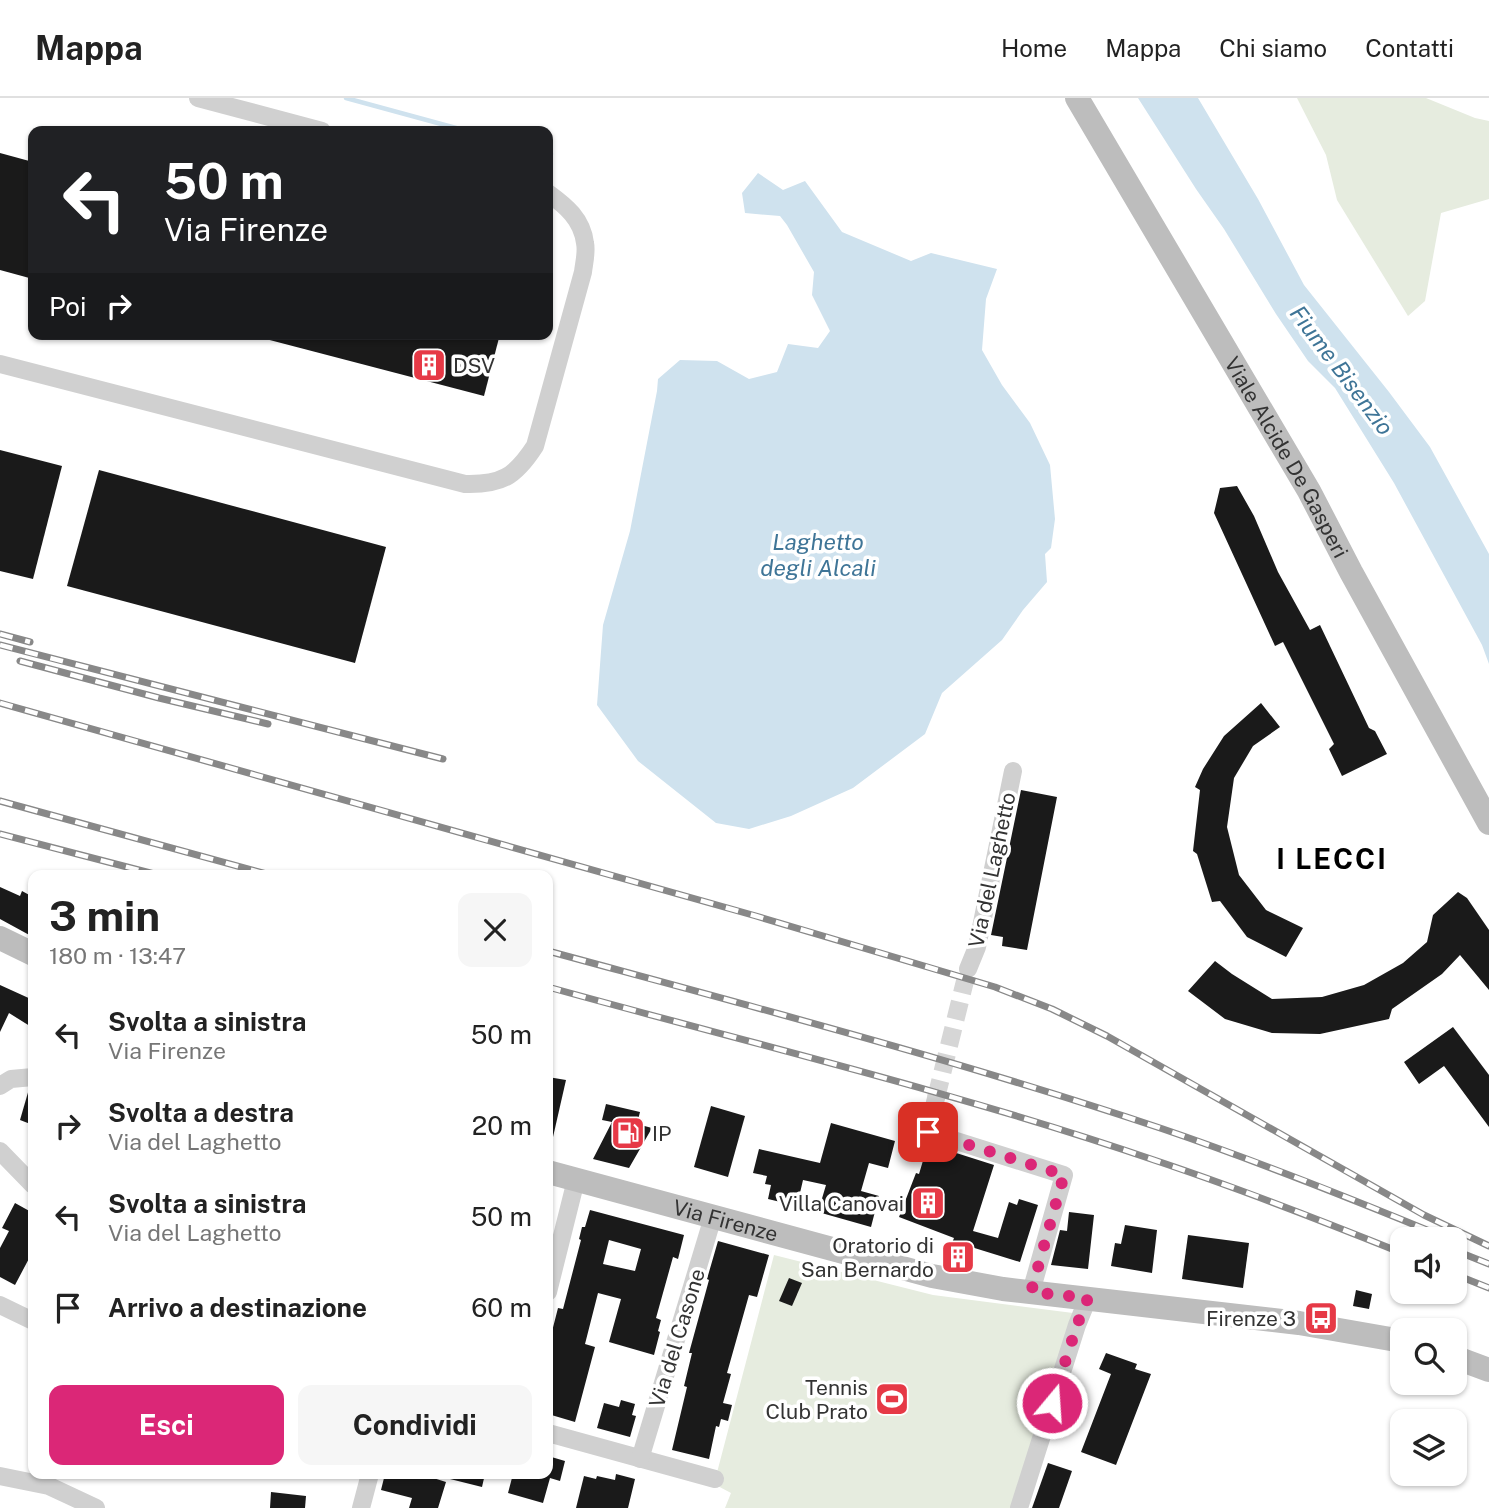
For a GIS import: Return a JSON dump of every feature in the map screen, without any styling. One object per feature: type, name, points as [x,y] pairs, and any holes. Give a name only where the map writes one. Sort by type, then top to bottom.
[{"type":"main road","name":"Viale Alcide De Gasperi","points":[[1077,98],[1309,491],[1489,823]]},
{"type":"main road","points":[[0,938],[28,952]]},
{"type":"main road","name":"Via Firenze","points":[[553,1173],[932,1276],[1031,1292],[1299,1323],[1390,1339]]},
{"type":"main road","points":[[1467,1362],[1489,1370]]},
{"type":"street","points":[[198,98],[303,126]]},
{"type":"street","points":[[0,364],[465,484],[486,484],[507,478],[524,462],[535,446],[583,272],[586,244],[580,225],[568,207],[553,196]]},
{"type":"street","name":"Via del Laghetto","points":[[968,969],[977,947],[1013,771]]},
{"type":"street","points":[[0,1086],[11,1079],[28,1077]]},
{"type":"street","points":[[936,1098],[928,1132],[1064,1175],[1031,1292]]},
{"type":"street","points":[[0,1151],[28,1180]]},
{"type":"street","points":[[553,1272],[576,1180]]},
{"type":"street","name":"Via del Casone","points":[[640,1459],[713,1217]]},
{"type":"street","points":[[1019,1508],[1088,1298]]},
{"type":"street","points":[[0,1305],[28,1319]]},
{"type":"street","points":[[553,1434],[715,1479]]},
{"type":"street","points":[[0,1476],[49,1486],[96,1508]]},
{"type":"street","points":[[360,1508],[369,1479]]},
{"type":"shaded area","points":[[1297,98],[1426,98],[1489,121],[1489,199],[1441,213],[1425,301],[1408,316],[1337,200],[1326,155]]},
{"type":"shaded area","name":"Tennis Club Prato","points":[[774,1255],[933,1295],[1073,1313],[1012,1508],[725,1508],[731,1493],[714,1484]]},
{"type":"water","name":"Fiume Bisenzio","points":[[1138,98],[1198,98],[1258,199],[1304,285],[1430,447],[1489,554],[1489,664],[1482,645],[1394,483],[1335,388],[1308,361],[1276,314]]},
{"type":"water","name":"Laghetto degli Alcali","points":[[758,173],[783,190],[805,181],[842,232],[911,261],[931,253],[997,269],[986,299],[982,350],[1002,385],[1030,423],[1050,465],[1055,519],[1051,548],[1045,554],[1047,582],[1002,640],[942,693],[925,734],[853,788],[791,816],[749,829],[716,823],[638,761],[597,705],[603,625],[630,531],[658,379],[680,360],[717,361],[749,379],[777,372],[788,344],[818,348],[830,331],[812,295],[814,272],[787,225],[780,216],[745,213],[742,193]]},
{"type":"building","points":[[0,153],[28,161],[28,278],[0,270]]},
{"type":"building","name":"DSV","points":[[270,340],[498,340],[484,396]]},
{"type":"building","points":[[0,450],[62,466],[33,579],[0,571]]},
{"type":"building","points":[[99,470],[386,547],[355,663],[67,586]]},
{"type":"building","points":[[1237,486],[1254,516],[1278,572],[1310,630],[1320,625],[1369,728],[1375,731],[1387,754],[1342,776],[1329,749],[1334,744],[1283,642],[1275,646],[1214,513],[1220,488]]},
{"type":"building","points":[[1261,703],[1280,727],[1253,746],[1234,778],[1227,827],[1239,875],[1266,910],[1303,928],[1286,957],[1247,937],[1220,901],[1212,902],[1197,854],[1193,851],[1200,790],[1195,787],[1203,769],[1224,736]]},
{"type":"building","points":[[1021,790],[1057,797],[1027,950],[1002,946],[1003,937],[991,935]]},
{"type":"building","points":[[0,887],[20,896],[22,891],[28,894],[28,934],[0,919]]},
{"type":"building","points":[[1458,892],[1467,898],[1489,930],[1489,990],[1460,955],[1442,974],[1392,1009],[1389,1019],[1320,1034],[1272,1033],[1225,1019],[1188,991],[1215,961],[1272,999],[1322,997],[1364,985],[1403,963],[1427,942],[1433,915]]},
{"type":"building","points":[[0,985],[28,998],[28,1025],[9,1013],[0,1032]]},
{"type":"building","points":[[1453,1027],[1489,1075],[1489,1127],[1444,1066],[1419,1084],[1404,1062]]},
{"type":"building","points":[[553,1078],[566,1080],[553,1137]]},
{"type":"building","points":[[28,1092],[28,1123],[20,1120]]},
{"type":"building","points":[[606,1104],[640,1112],[637,1124],[652,1128],[629,1168],[593,1159],[612,1122],[602,1120]]},
{"type":"building","points":[[711,1106],[745,1116],[728,1177],[694,1167]]},
{"type":"building","points":[[831,1123],[895,1141],[888,1168],[869,1163],[861,1191],[879,1196],[871,1227],[818,1212],[826,1185],[803,1180],[797,1206],[768,1199],[771,1185],[765,1184],[767,1176],[753,1173],[759,1149],[820,1163]]},
{"type":"building","points":[[928,1144],[994,1165],[973,1231],[998,1238],[1009,1202],[1017,1205],[1019,1199],[1038,1205],[1020,1262],[968,1246],[962,1266],[949,1264],[954,1238],[899,1217],[916,1173],[919,1174]]},
{"type":"building","points":[[15,1203],[28,1210],[28,1260],[15,1285],[0,1277],[0,1248],[9,1231],[2,1228]]},
{"type":"building","points":[[590,1210],[684,1235],[678,1259],[673,1257],[656,1318],[661,1320],[654,1355],[609,1342],[621,1299],[598,1293],[585,1344],[595,1347],[575,1422],[553,1415],[553,1328],[558,1308],[563,1309],[582,1227],[585,1227]],"holes":[[[609,1240],[641,1249],[635,1271],[603,1264]]]},
{"type":"building","points":[[1069,1212],[1094,1215],[1088,1269],[1051,1265],[1060,1230],[1067,1231]]},
{"type":"building","points":[[1125,1225],[1157,1230],[1152,1273],[1111,1266],[1115,1243],[1121,1244]]},
{"type":"building","points":[[1188,1235],[1249,1243],[1243,1288],[1182,1279]]},
{"type":"building","points":[[718,1241],[769,1255],[757,1297],[749,1295],[727,1373],[731,1374],[723,1403],[732,1405],[728,1421],[721,1419],[719,1427],[716,1426],[709,1459],[672,1450],[687,1387],[684,1386],[692,1353],[689,1353]]},
{"type":"building","points":[[789,1278],[802,1283],[792,1306],[779,1301]]},
{"type":"building","points":[[1356,1290],[1372,1294],[1369,1309],[1353,1306]]},
{"type":"building","points":[[1106,1353],[1137,1364],[1135,1369],[1151,1374],[1116,1465],[1081,1452],[1111,1374],[1099,1369]]},
{"type":"building","points":[[621,1400],[635,1404],[632,1415],[636,1416],[630,1437],[597,1428],[604,1403],[619,1407]]},
{"type":"building","points":[[553,1457],[565,1461],[560,1481],[553,1479]]},
{"type":"building","points":[[1048,1463],[1072,1471],[1059,1508],[1032,1508]]},
{"type":"building","points":[[616,1474],[635,1479],[628,1508],[576,1508],[584,1476],[615,1480]]},
{"type":"building","points":[[384,1479],[436,1479],[446,1482],[438,1508],[409,1508],[412,1498],[381,1490]]},
{"type":"building","points":[[450,1479],[484,1479],[482,1487]]},
{"type":"building","points":[[512,1479],[550,1479],[543,1503],[508,1493]]},
{"type":"building","points":[[271,1492],[306,1496],[305,1508],[270,1508]]},
{"type":"waterway","points":[[346,98],[449,126]]},
{"type":"tunnel","points":[[936,1098],[968,969]]},
{"type":"railway","points":[[0,634],[30,642]]},
{"type":"railway","points":[[0,645],[443,759]]},
{"type":"railway","points":[[20,661],[268,724]]},
{"type":"railway","points":[[0,703],[756,916],[995,987],[1052,1009],[1107,1036],[1424,1215],[1489,1246]]},
{"type":"railway","points":[[0,801],[252,870]]},
{"type":"railway","points":[[0,834],[139,870]]},
{"type":"railway","points":[[553,952],[857,1036],[1087,1104],[1235,1155],[1419,1227]]},
{"type":"railway","points":[[553,988],[928,1090],[1079,1135],[1248,1193],[1390,1248]]},
{"type":"railway","points":[[1467,1255],[1489,1264]]},
{"type":"railway","points":[[1467,1279],[1489,1288]]},
{"type":"place","name":"DSV","points":[[429,365]]},
{"type":"place","name":"IP","points":[[628,1133]]},
{"type":"place","name":"Villa Canovai","points":[[928,1203]]},
{"type":"place","name":"Oratorio di San Bernardo","points":[[958,1257]]},
{"type":"place","name":"Firenze 3","points":[[1321,1318]]},
{"type":"place","name":"Tennis Club Prato","points":[[892,1399]]},
{"type":"district","name":"I LECCI","points":[[1332,858]]},
{"type":"route","points":[[928,1132],[1064,1175],[1031,1292],[1088,1298],[1052,1403]]}]
